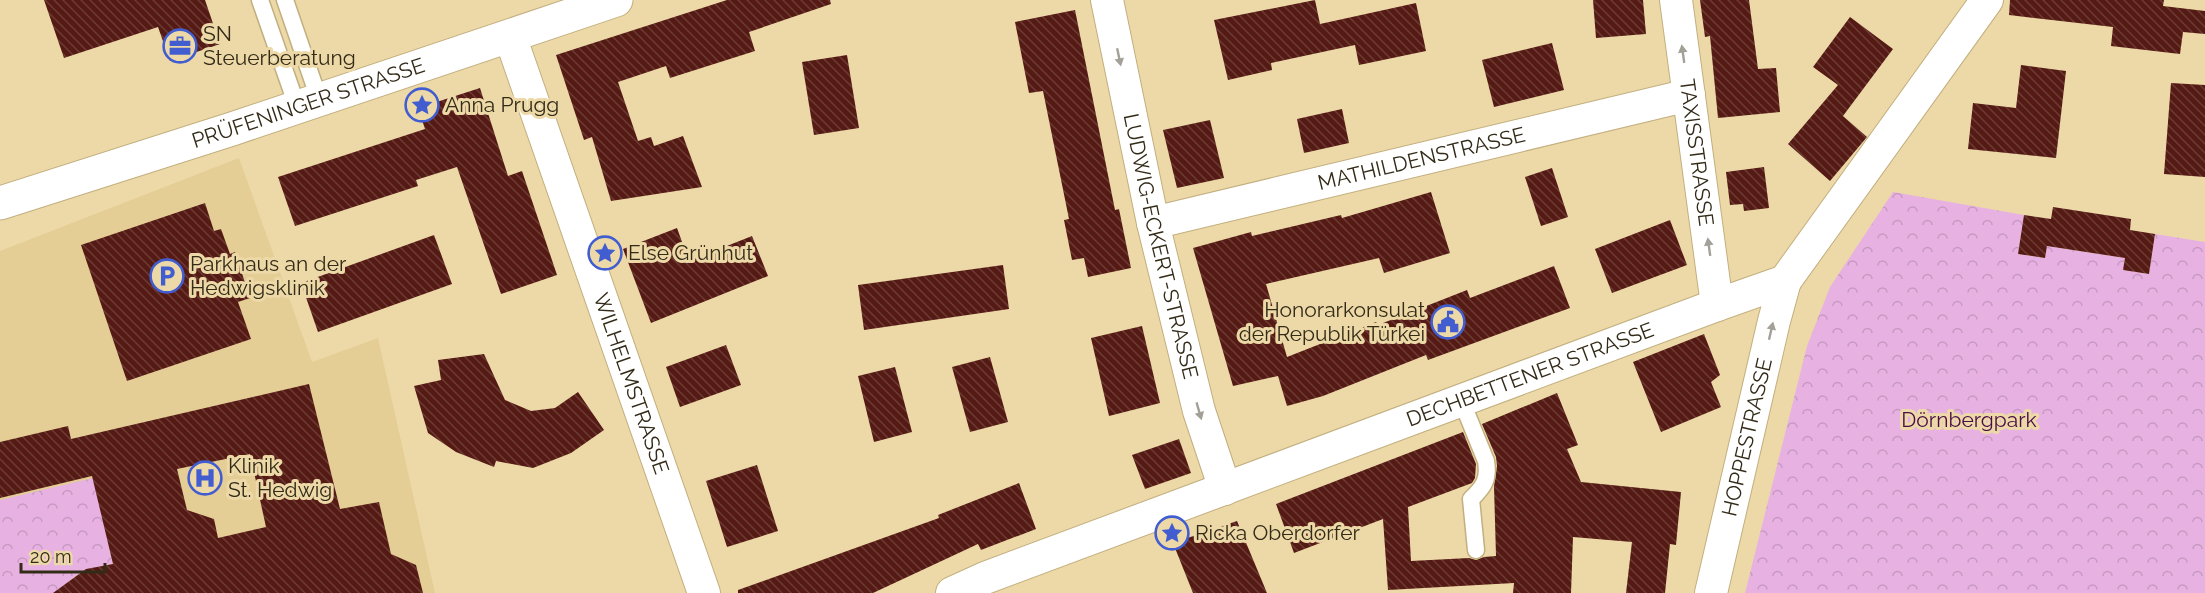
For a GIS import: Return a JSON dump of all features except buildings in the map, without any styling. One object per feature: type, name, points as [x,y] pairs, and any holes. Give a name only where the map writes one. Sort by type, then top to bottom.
[{"type":"street","name":"LUDWIG-ECKERT-STRASSE","points":[[1107,0],[1153,223],[1199,411],[1225,489]]},
{"type":"street","name":"TAXISSTRASSE","points":[[1676,0],[1718,305]]},
{"type":"street","points":[[1785,281],[1987,0]]},
{"type":"street","name":"PRÜFENINGER STRASSE","points":[[0,203],[510,36],[609,1]]},
{"type":"street","name":"WILHELMSTRASSE","points":[[510,36],[704,593]]},
{"type":"street","name":"MATHILDENSTRASSE","points":[[1153,223],[1689,95]]},
{"type":"street","name":"DECHBETTENER STRASSE","points":[[952,593],[985,578],[1785,281]]},
{"type":"street","name":"HOPPESTRASSE","points":[[1711,593],[1785,281]]},
{"type":"lane","points":[[260,0],[308,102]]},
{"type":"lane","points":[[285,0],[308,102]]},
{"type":"lane","points":[[1462,402],[1486,461],[1488,472],[1486,481],[1470,499],[1476,550]]},
{"type":"shaded area","name":"Klinik St. Hedwig","points":[[239,158],[312,362],[378,338],[435,593],[0,593],[0,251]]},
{"type":"green space","name":"Dörnbergpark","points":[[1893,192],[2024,215],[2018,254],[2045,258],[2047,246],[2125,258],[2124,270],[2149,274],[2155,234],[2205,242],[2205,593],[1745,593],[1807,346],[1830,287]]},
{"type":"green space","points":[[93,478],[113,564],[83,572],[71,580],[62,593],[0,593],[0,500]]},
{"type":"place","name":"SN Steuerberatung","points":[[180,46]]},
{"type":"place","name":"Anna Prugg","points":[[422,105]]},
{"type":"place","name":"Else Grünhut","points":[[605,253]]},
{"type":"place","name":"Parkhaus an der Hedwigsklinik","points":[[167,276]]},
{"type":"place","name":"Honorarkonsulat der Republik Türkei","points":[[1448,322]]},
{"type":"place","name":"Klinik St. Hedwig","points":[[205,478]]},
{"type":"place","name":"Ricka Oberdorfer","points":[[1172,533]]}]
